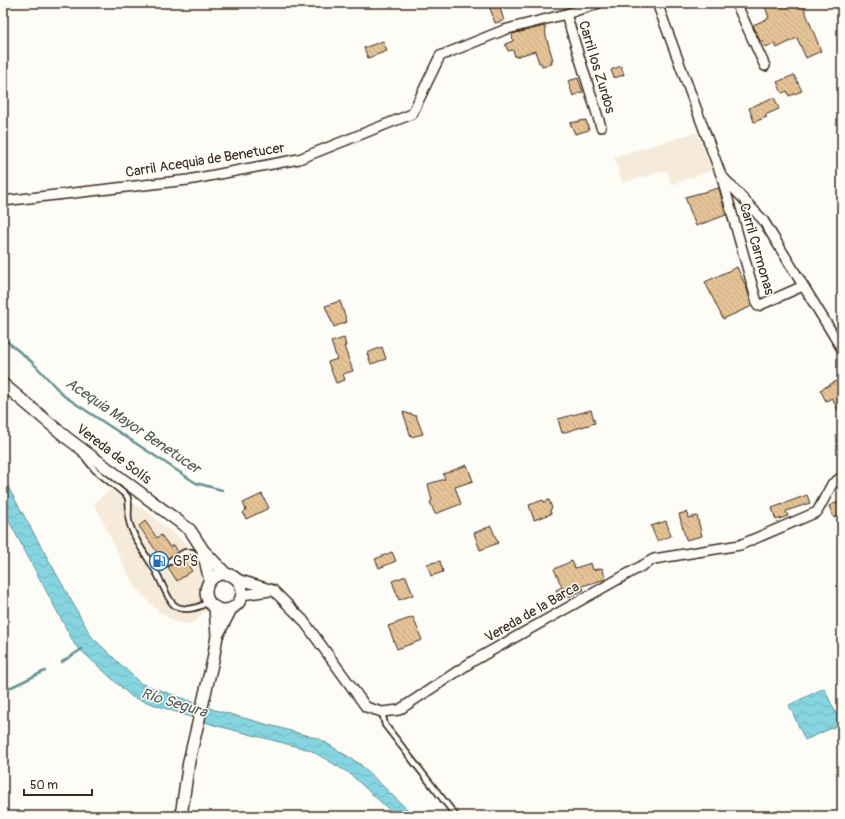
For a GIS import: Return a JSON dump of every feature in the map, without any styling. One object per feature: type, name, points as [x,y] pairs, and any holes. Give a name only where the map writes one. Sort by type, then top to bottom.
[{"type":"street","name":"Carril Acequia de Benetucer","points":[[3,201],[188,180],[299,159],[412,114],[440,56],[504,30],[566,14],[599,3]]},
{"type":"street","name":"Carril Carmonas","points":[[657,3],[721,175],[758,306],[803,286]]},
{"type":"street","points":[[736,3],[765,66]]},
{"type":"street","name":"Carril los Zurdos","points":[[566,14],[601,128]]},
{"type":"street","name":"Carril Carmonas","points":[[721,175],[762,220],[842,349]]},
{"type":"street","name":"Vereda de Solís","points":[[3,384],[67,438],[190,530],[203,550],[226,574]]},
{"type":"street","name":"Vereda de la Barca","points":[[382,712],[399,710],[474,661],[654,559],[740,545],[817,512],[832,484],[842,477]]},
{"type":"street","name":"Vereda de Solís","points":[[203,550],[210,581]]},
{"type":"street","points":[[217,636],[212,604],[206,591],[210,581],[220,574],[226,574],[273,590],[303,620],[366,707],[382,712]]},
{"type":"street","points":[[181,816],[188,761],[217,636],[232,609],[236,606],[242,595],[240,584],[237,579]]},
{"type":"street","points":[[242,595],[273,590]]},
{"type":"street","points":[[212,604],[220,610],[232,609]]},
{"type":"lane","points":[[67,438],[95,470],[127,496],[129,501],[129,520],[139,544],[173,604],[182,608],[196,609],[212,604]]},
{"type":"lane","points":[[155,570],[185,552],[192,552],[198,555],[206,567]]},
{"type":"lane","points":[[382,712],[385,725],[456,816]]},
{"type":"shaded area","points":[[697,132],[712,170],[671,185],[667,170],[622,183],[614,157]]},
{"type":"shaded area","name":"GPS","points":[[110,490],[146,511],[189,546],[201,571],[202,599],[206,610],[197,620],[189,624],[177,623],[157,610],[137,589],[127,572],[94,503]]},
{"type":"water","name":"Río Segura","points":[[3,478],[91,636],[140,683],[215,710],[320,739],[360,764],[414,816],[396,816],[349,773],[310,750],[214,725],[132,697],[75,645],[3,510]]},
{"type":"water","points":[[824,688],[841,724],[805,740],[789,705]]},
{"type":"building","points":[[764,3],[802,3],[821,51],[806,58],[797,38],[777,48],[774,44],[765,47],[762,41],[760,41],[753,25],[769,18]]},
{"type":"building","points":[[499,4],[504,21],[495,23],[490,8]]},
{"type":"building","points":[[545,26],[546,36],[553,60],[551,60],[552,64],[542,66],[541,63],[539,63],[535,51],[515,57],[513,50],[508,51],[505,44],[513,41],[512,34]]},
{"type":"building","points":[[383,41],[387,51],[368,58],[364,48]]},
{"type":"building","points":[[621,66],[624,75],[614,78],[611,70]]},
{"type":"building","points":[[794,75],[802,91],[789,96],[787,91],[782,93],[777,82]]},
{"type":"building","points":[[578,78],[583,92],[573,96],[568,81]]},
{"type":"building","points":[[774,97],[779,109],[765,115],[767,117],[754,122],[749,108]]},
{"type":"building","points":[[586,120],[589,130],[575,134],[570,123]]},
{"type":"building","points":[[719,188],[726,215],[696,226],[685,197]]},
{"type":"building","points":[[737,267],[747,289],[752,306],[723,319],[705,282]]},
{"type":"building","points":[[340,301],[347,322],[334,327],[325,306]]},
{"type":"building","points":[[344,338],[346,346],[344,346],[353,371],[343,374],[345,380],[336,383],[328,362],[337,359],[331,342]]},
{"type":"building","points":[[382,347],[386,359],[371,364],[367,353]]},
{"type":"building","points":[[842,378],[842,418],[832,398],[826,401],[820,390]]},
{"type":"building","points":[[591,410],[595,423],[562,433],[558,419]]},
{"type":"building","points":[[403,412],[416,416],[423,434],[411,437]]},
{"type":"building","points":[[467,465],[473,481],[455,487],[461,504],[435,514],[430,502],[432,501],[428,484],[445,479],[443,474]]},
{"type":"building","points":[[262,494],[269,508],[246,519],[243,513],[246,510],[243,503]]},
{"type":"building","points":[[807,495],[810,503],[786,511],[788,516],[776,520],[772,508]]},
{"type":"building","points":[[543,500],[544,502],[549,500],[552,508],[550,510],[551,514],[534,520],[529,505]]},
{"type":"building","points":[[842,500],[842,514],[834,518],[829,506]]},
{"type":"building","points":[[687,512],[688,518],[697,516],[702,536],[686,540],[679,514]]},
{"type":"building","points":[[145,521],[157,538],[161,535],[170,547],[174,545],[178,552],[163,561],[139,526]]},
{"type":"building","points":[[666,521],[671,536],[657,541],[651,526]]},
{"type":"building","points":[[491,526],[498,543],[480,550],[474,533]]},
{"type":"building","points":[[392,552],[396,561],[379,568],[375,559]]},
{"type":"building","points":[[183,558],[192,571],[177,581],[168,567]]},
{"type":"building","points":[[440,561],[443,572],[431,576],[427,564]]},
{"type":"building","points":[[572,561],[575,568],[591,563],[593,570],[602,568],[606,579],[582,586],[584,590],[561,600],[556,590],[562,587],[554,569]]},
{"type":"building","points":[[406,576],[413,595],[399,600],[392,581]]},
{"type":"building","points":[[413,617],[422,640],[397,649],[388,626]]},
{"type":"waterway","name":"Acequia Mayor Benetucer","points":[[3,338],[33,363],[64,396],[196,483],[222,490]]},
{"type":"waterway","points":[[62,662],[82,649]]},
{"type":"waterway","points":[[3,691],[45,671]]},
{"type":"place","name":"GPS","points":[[159,561]]}]
